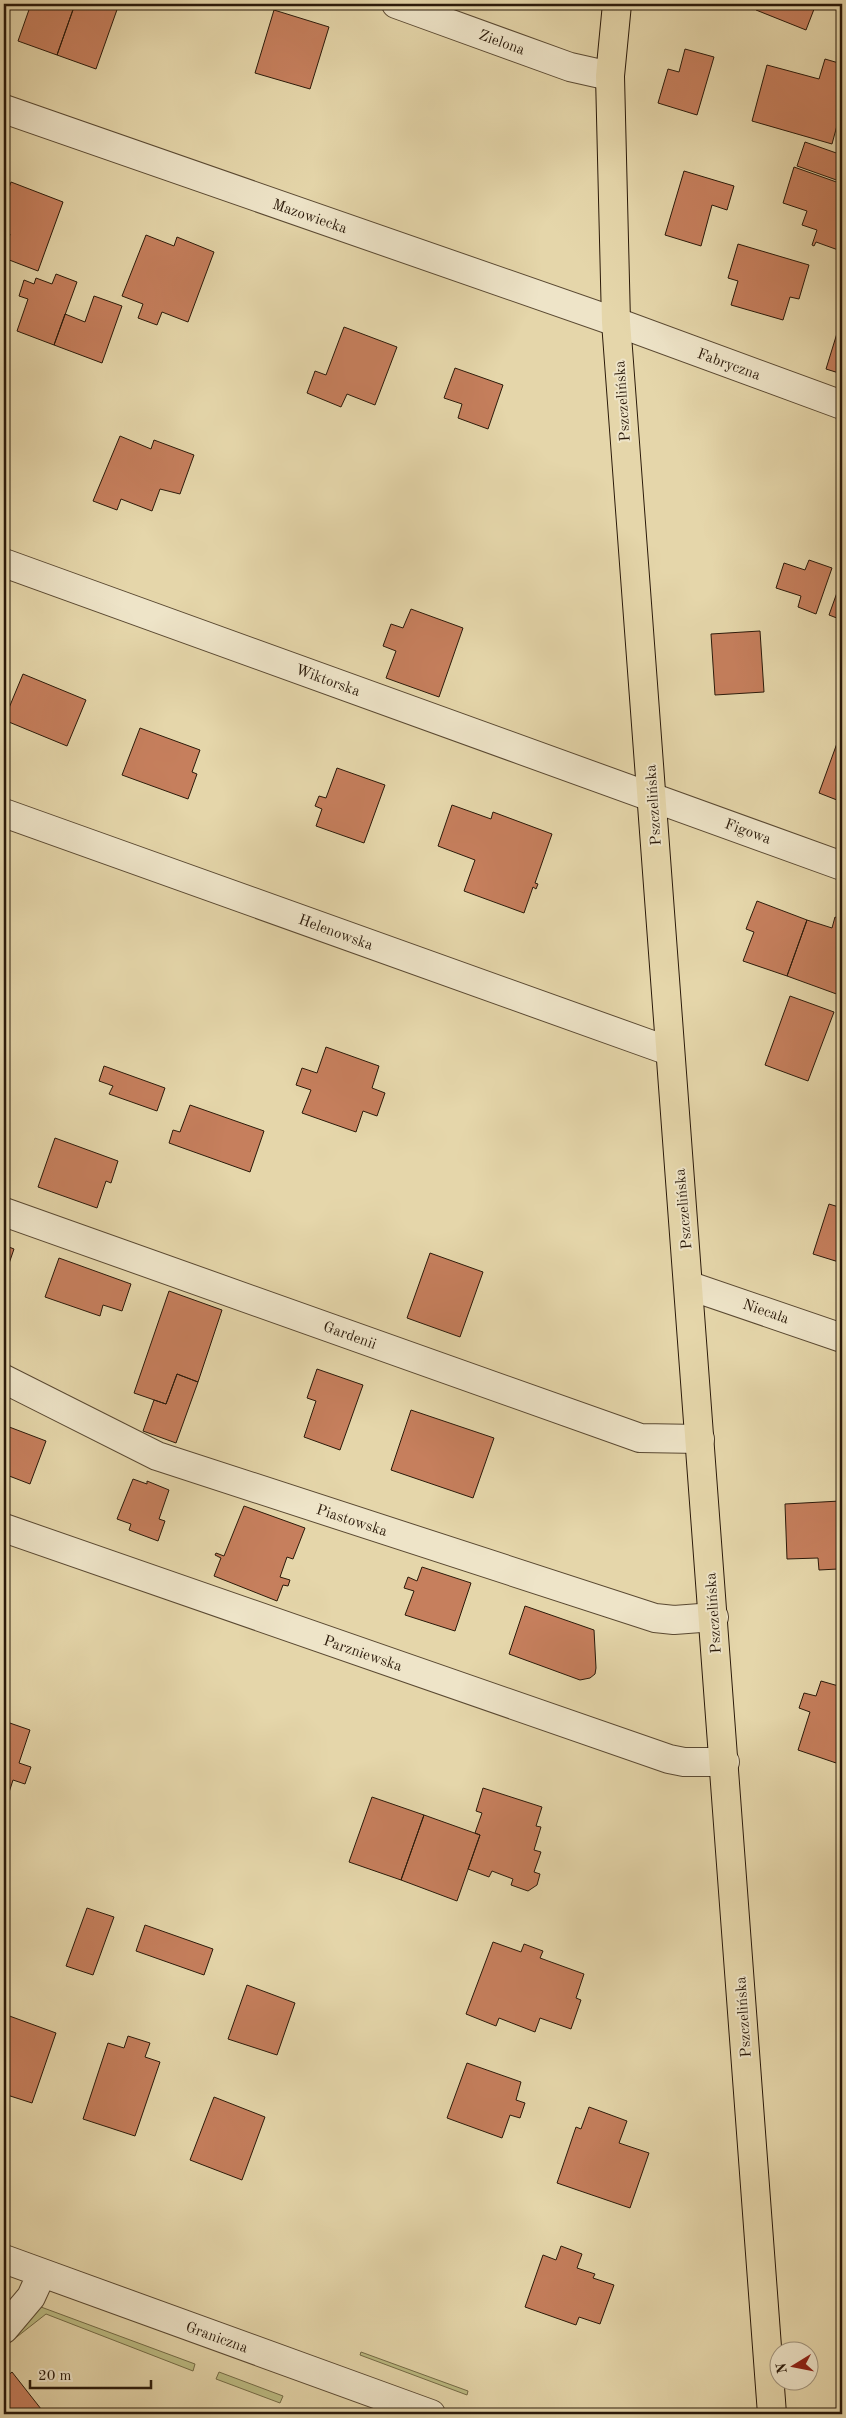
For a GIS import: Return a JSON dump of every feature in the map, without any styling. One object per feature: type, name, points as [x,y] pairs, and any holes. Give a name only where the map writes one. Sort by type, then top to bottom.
[{"type":"main road","name":"Pszczelińska","points":[[617,4],[610,76],[616,322],[653,796],[669,1051],[690,1286],[772,2414]]},
{"type":"street","name":"Zielona","points":[[396,4],[570,67],[610,76]]},
{"type":"street","name":"Mazowiecka","points":[[4,109],[616,322]]},
{"type":"street","name":"Fabryczna","points":[[616,322],[842,405]]},
{"type":"street","name":"Wiktorska","points":[[4,563],[653,796]]},
{"type":"street","name":"Figowa","points":[[653,796],[842,866]]},
{"type":"street","name":"Helenowska","points":[[4,813],[669,1051]]},
{"type":"street","name":"Gardenii","points":[[4,1212],[640,1438],[700,1439]]},
{"type":"street","name":"Niecała","points":[[690,1286],[842,1338]]},
{"type":"street","name":"Piastowska","points":[[4,1379],[157,1456],[655,1618],[674,1620],[714,1617]]},
{"type":"street","name":"Parzniewska","points":[[4,1528],[669,1759],[684,1762],[725,1762]]},
{"type":"street","name":"Graniczna","points":[[4,2259],[431,2414]]},
{"type":"street","points":[[4,2329],[31,2297],[42,2273]]},
{"type":"green space","points":[[41,2307],[195,2364],[193,2371],[46,2314],[4,2347],[4,2342]]},
{"type":"green space","points":[[361,2352],[468,2391],[467,2395],[360,2355]]},
{"type":"green space","points":[[219,2372],[283,2396],[280,2403],[216,2379]]},
{"type":"building","points":[[31,4],[75,4],[57,55],[18,41]]},
{"type":"building","points":[[75,4],[119,4],[96,69],[57,55]]},
{"type":"building","points":[[759,4],[816,4],[806,30],[756,10]]},
{"type":"building","points":[[274,10],[329,27],[310,89],[255,73]]},
{"type":"building","points":[[685,49],[714,57],[697,115],[658,103],[668,69],[679,72]]},
{"type":"building","points":[[825,59],[842,64],[842,107],[832,144],[752,121],[767,65],[819,79]]},
{"type":"building","points":[[805,142],[842,155],[842,182],[797,166]]},
{"type":"building","points":[[794,167],[842,184],[842,254],[839,254],[841,251],[816,242],[814,246],[812,245],[817,230],[802,225],[807,211],[783,203]]},
{"type":"building","points":[[684,171],[734,186],[727,210],[712,205],[701,246],[665,235]]},
{"type":"building","points":[[11,182],[63,202],[38,271],[4,258],[10,234],[4,232],[4,202]]},
{"type":"building","points":[[146,235],[174,246],[177,237],[214,252],[188,322],[162,312],[157,325],[138,318],[143,304],[122,296]]},
{"type":"building","points":[[738,244],[809,265],[799,299],[790,297],[783,320],[731,305],[738,281],[728,278]]},
{"type":"building","points":[[56,274],[77,282],[54,345],[17,331],[28,299],[19,296],[24,280],[34,284],[36,278],[52,284]]},
{"type":"building","points":[[94,296],[122,306],[102,363],[54,345],[65,314],[85,322]]},
{"type":"building","points":[[842,317],[842,374],[826,369]]},
{"type":"building","points":[[344,327],[397,347],[375,405],[347,394],[341,407],[307,393],[315,371],[326,375]]},
{"type":"building","points":[[455,368],[503,385],[488,429],[458,418],[462,404],[444,398]]},
{"type":"building","points":[[120,436],[151,449],[154,440],[194,455],[180,494],[160,489],[152,511],[121,499],[117,510],[93,501]]},
{"type":"building","points":[[809,560],[832,568],[816,614],[798,607],[801,596],[776,588],[784,563],[805,570]]},
{"type":"building","points":[[839,587],[842,588],[842,620],[829,615]]},
{"type":"building","points":[[411,609],[463,628],[439,697],[386,678],[396,651],[383,646],[391,624],[403,628]]},
{"type":"building","points":[[760,631],[764,692],[715,695],[711,634]]},
{"type":"building","points":[[23,674],[86,700],[67,746],[4,720]]},
{"type":"building","points":[[140,728],[200,750],[192,772],[197,774],[188,799],[122,775]]},
{"type":"building","points":[[840,735],[842,736],[842,802],[819,793]]},
{"type":"building","points":[[337,768],[385,785],[364,843],[316,826],[322,809],[315,806],[319,796],[326,798]]},
{"type":"building","points":[[452,805],[491,819],[493,812],[552,834],[535,883],[538,884],[536,889],[533,887],[524,913],[464,891],[475,860],[438,846]]},
{"type":"building","points":[[757,901],[807,920],[787,976],[743,961],[754,932],[746,929]]},
{"type":"building","points":[[835,917],[842,920],[842,996],[787,976],[807,920],[832,928]]},
{"type":"building","points":[[790,996],[834,1012],[808,1081],[765,1065]]},
{"type":"building","points":[[326,1047],[379,1066],[372,1088],[385,1093],[377,1116],[363,1111],[356,1132],[302,1113],[311,1090],[296,1085],[302,1068],[317,1073]]},
{"type":"building","points":[[104,1066],[165,1088],[157,1111],[109,1094],[113,1086],[99,1081]]},
{"type":"building","points":[[190,1105],[264,1131],[250,1172],[169,1143],[173,1130],[180,1132]]},
{"type":"building","points":[[55,1138],[118,1161],[111,1183],[106,1181],[97,1208],[38,1187]]},
{"type":"building","points":[[829,1204],[842,1208],[842,1263],[813,1254]]},
{"type":"building","points":[[4,1245],[14,1249],[4,1278]]},
{"type":"building","points":[[430,1253],[483,1272],[460,1337],[407,1318]]},
{"type":"building","points":[[59,1258],[131,1284],[122,1311],[103,1305],[100,1316],[45,1297]]},
{"type":"building","points":[[169,1291],[222,1310],[198,1382],[177,1374],[166,1404],[134,1393]]},
{"type":"building","points":[[317,1369],[363,1385],[340,1450],[304,1437],[316,1401],[307,1398]]},
{"type":"building","points":[[177,1374],[198,1382],[176,1443],[143,1431],[154,1400],[166,1404]]},
{"type":"building","points":[[411,1410],[494,1438],[473,1498],[391,1470]]},
{"type":"building","points":[[4,1425],[46,1441],[30,1484],[4,1474]]},
{"type":"building","points":[[133,1479],[147,1484],[147,1481],[169,1490],[159,1519],[165,1521],[158,1541],[129,1530],[131,1524],[117,1519]]},
{"type":"building","points":[[840,1501],[842,1557],[837,1557],[838,1569],[819,1570],[818,1558],[787,1559],[785,1504]]},
{"type":"building","points":[[244,1506],[305,1528],[293,1559],[287,1557],[280,1577],[290,1580],[288,1586],[283,1585],[277,1601],[214,1576],[221,1558],[215,1555],[216,1553],[224,1556]]},
{"type":"building","points":[[422,1567],[471,1583],[455,1631],[405,1615],[414,1591],[404,1588],[408,1577],[417,1581]]},
{"type":"building","points":[[525,1606],[594,1630],[595,1674],[590,1678],[580,1680],[509,1654]]},
{"type":"building","points":[[821,1681],[842,1687],[842,1765],[798,1750],[810,1712],[799,1708],[804,1693],[816,1696]]},
{"type":"building","points":[[4,1721],[30,1730],[19,1763],[31,1767],[25,1784],[13,1780],[4,1808]]},
{"type":"building","points":[[483,1788],[542,1807],[536,1826],[541,1827],[534,1850],[541,1852],[534,1872],[540,1874],[537,1885],[528,1891],[511,1885],[513,1879],[492,1871],[489,1877],[468,1869],[480,1835],[475,1833],[482,1813],[476,1811]]},
{"type":"building","points":[[372,1797],[424,1815],[401,1880],[349,1862]]},
{"type":"building","points":[[424,1815],[480,1835],[457,1901],[401,1880]]},
{"type":"building","points":[[87,1908],[114,1917],[93,1975],[66,1966]]},
{"type":"building","points":[[145,1925],[213,1949],[204,1975],[136,1951]]},
{"type":"building","points":[[493,1942],[521,1952],[524,1944],[543,1951],[540,1958],[584,1974],[576,1998],[581,2000],[571,2029],[540,2018],[535,2032],[499,2018],[496,2026],[466,2014]]},
{"type":"building","points":[[247,1985],[295,2003],[277,2055],[228,2039]]},
{"type":"building","points":[[4,2014],[56,2033],[32,2103],[4,2094]]},
{"type":"building","points":[[128,2036],[150,2043],[145,2057],[160,2062],[135,2136],[83,2119],[108,2043],[124,2048]]},
{"type":"building","points":[[467,2063],[521,2082],[516,2100],[525,2103],[520,2118],[510,2115],[502,2138],[447,2118]]},
{"type":"building","points":[[214,2097],[265,2117],[242,2180],[190,2160]]},
{"type":"building","points":[[589,2107],[627,2121],[619,2143],[649,2153],[630,2208],[557,2183],[576,2127],[581,2129]]},
{"type":"building","points":[[561,2246],[582,2254],[577,2268],[595,2274],[593,2278],[614,2285],[600,2324],[579,2317],[576,2325],[525,2307],[543,2255],[556,2260]]},
{"type":"building","points":[[12,2372],[45,2414],[4,2414],[4,2379]]}]
